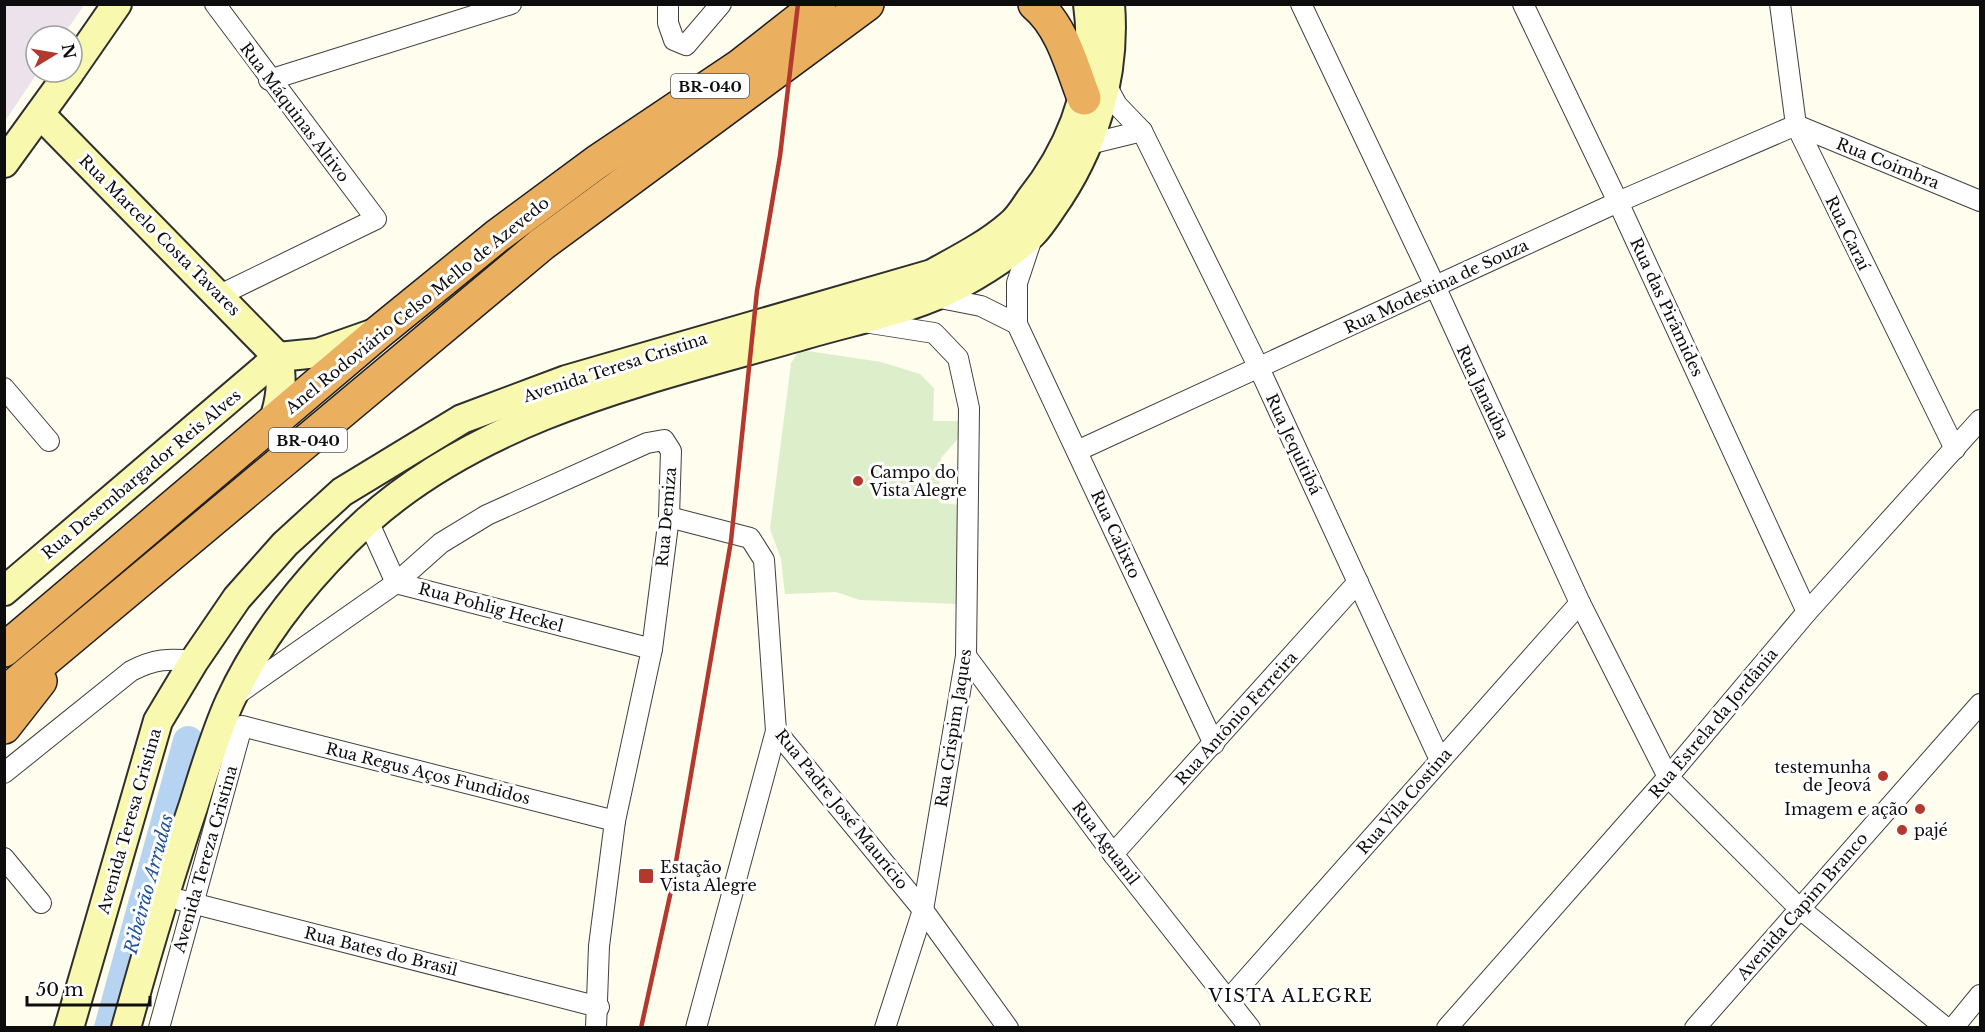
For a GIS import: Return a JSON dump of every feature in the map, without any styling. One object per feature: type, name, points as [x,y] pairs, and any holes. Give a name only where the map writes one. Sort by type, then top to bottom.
[{"type":"highway","name":"Anel Rodoviário Celso Mello de Azevedo","points":[[4,694],[542,244],[867,4]]},
{"type":"highway","points":[[1035,4],[1095,91]]},
{"type":"highway","name":"Anel Rodoviário Celso Mello de Azevedo","points":[[4,650],[379,332],[497,236],[597,162],[740,66],[817,6]]},
{"type":"highway","points":[[4,727],[74,637]]},
{"type":"main road","points":[[84,51],[117,4]]},
{"type":"main road","name":"Avenida Teresa Cristina","points":[[69,1028],[136,789],[158,721],[194,661],[237,598],[285,544],[342,492],[462,419],[566,380],[933,274],[972,253],[1011,225],[1037,192],[1064,152],[1095,91],[1088,4]]},
{"type":"main road","name":"Avenida Teresa Cristina","points":[[126,1028],[164,895],[231,699],[275,624],[321,568],[368,521],[427,476],[492,437],[642,382],[934,297],[994,263],[1033,233],[1066,187],[1089,144],[1095,91],[1112,24],[1110,4]]},
{"type":"main road","points":[[4,163],[61,84]]},
{"type":"main road","name":"Rua Marcelo Costa Tavares","points":[[40,114],[220,295],[278,357]]},
{"type":"main road","points":[[273,423],[282,396],[283,380],[278,357],[318,353],[379,332]]},
{"type":"main road","name":"Rua Desembargador Reis Alves","points":[[4,591],[278,357]]},
{"type":"street","name":"Rua Máquinas Altivo","points":[[215,4],[269,80],[376,219],[220,295]]},
{"type":"street","points":[[269,80],[511,4]]},
{"type":"street","points":[[668,4],[668,23],[674,40],[686,45],[722,4]]},
{"type":"street","name":"Rua Janaúba","points":[[1301,4],[1435,286],[1580,603],[1668,777],[1799,908],[1946,1028]]},
{"type":"street","name":"Rua das Pirâmides","points":[[1523,4],[1618,202],[1807,612]]},
{"type":"street","name":"Rua Caraí","points":[[1780,4],[1796,125],[1955,449]]},
{"type":"street","name":"Rua Jequitibá","points":[[1095,91],[1117,105],[1142,131],[1260,368],[1440,760]]},
{"type":"street","name":"Rua Modestina de Souza","points":[[1077,452],[1618,202],[1796,125]]},
{"type":"street","name":"Rua Coimbra","points":[[1796,125],[1980,201]]},
{"type":"street","points":[[1089,144],[1142,131]]},
{"type":"street","name":"Rua Calixto","points":[[1033,233],[1017,283],[1017,324],[1214,744]]},
{"type":"street","points":[[934,297],[981,306],[1017,324]]},
{"type":"street","name":"Rua Crispim Jaques","points":[[854,321],[934,333],[958,358],[969,408],[966,656],[923,910],[885,1028]]},
{"type":"street","points":[[4,388],[49,441]]},
{"type":"street","name":"Rua Estrela da Jordânia","points":[[1447,1028],[1668,777],[1807,612],[1980,420]]},
{"type":"street","name":"Rua Demiza","points":[[231,699],[396,582],[441,543],[487,515],[647,443],[664,440],[671,451],[669,516],[652,649],[615,821],[598,946],[596,1028]]},
{"type":"street","name":"Rua Padre José Maurício","points":[[669,516],[750,538],[764,560],[776,731],[923,910],[1008,1028]]},
{"type":"street","name":"Rua Pohlig Heckel","points":[[368,521],[396,582],[652,649]]},
{"type":"street","name":"Rua Antônio Ferreira","points":[[1113,854],[1358,582]]},
{"type":"street","name":"Rua Vila Costina","points":[[1228,1000],[1580,603]]},
{"type":"street","name":"Rua Aguanil","points":[[966,656],[1113,854],[1250,1028]]},
{"type":"street","points":[[4,773],[131,671],[150,661],[166,658],[194,661]]},
{"type":"street","name":"Avenida Capim Branco","points":[[1695,1028],[1980,704]]},
{"type":"street","name":"Rua Regus Aços Fundidos","points":[[242,726],[615,821]]},
{"type":"street","name":"Avenida Tereza Cristina","points":[[159,1028],[242,726]]},
{"type":"street","points":[[696,1028],[776,731]]},
{"type":"street","points":[[4,858],[41,903]]},
{"type":"street","name":"Rua Bates do Brasil","points":[[164,895],[598,1007]]},
{"type":"street","points":[[1953,1028],[1980,995]]},
{"type":"shaded area","points":[[5,4],[84,5],[71,24],[24,24],[24,84],[30,84],[5,121]]},
{"type":"green space","name":"Campo do Vista Alegre","points":[[808,351],[881,362],[920,374],[934,388],[933,421],[960,421],[961,435],[941,458],[939,503],[962,505],[957,604],[860,600],[836,592],[785,594],[781,559],[770,529],[791,363],[798,353]]},
{"type":"waterway","name":"Ribeirão Arrudas","points":[[109,1028],[188,741]]},
{"type":"railway","points":[[641,1028],[671,891],[731,541],[757,291],[780,156],[798,4]]},
{"type":"place","name":"Campo do Vista Alegre","points":[[858,481]]},
{"type":"place","name":"testemunha de Jeová","points":[[1883,776]]},
{"type":"place","name":"Imagem e ação","points":[[1920,809]]},
{"type":"place","name":"pajé","points":[[1902,830]]},
{"type":"place","name":"Estação Vista Alegre","points":[[646,876]]},
{"type":"district","name":"VISTA ALEGRE","points":[[1291,996]]}]
